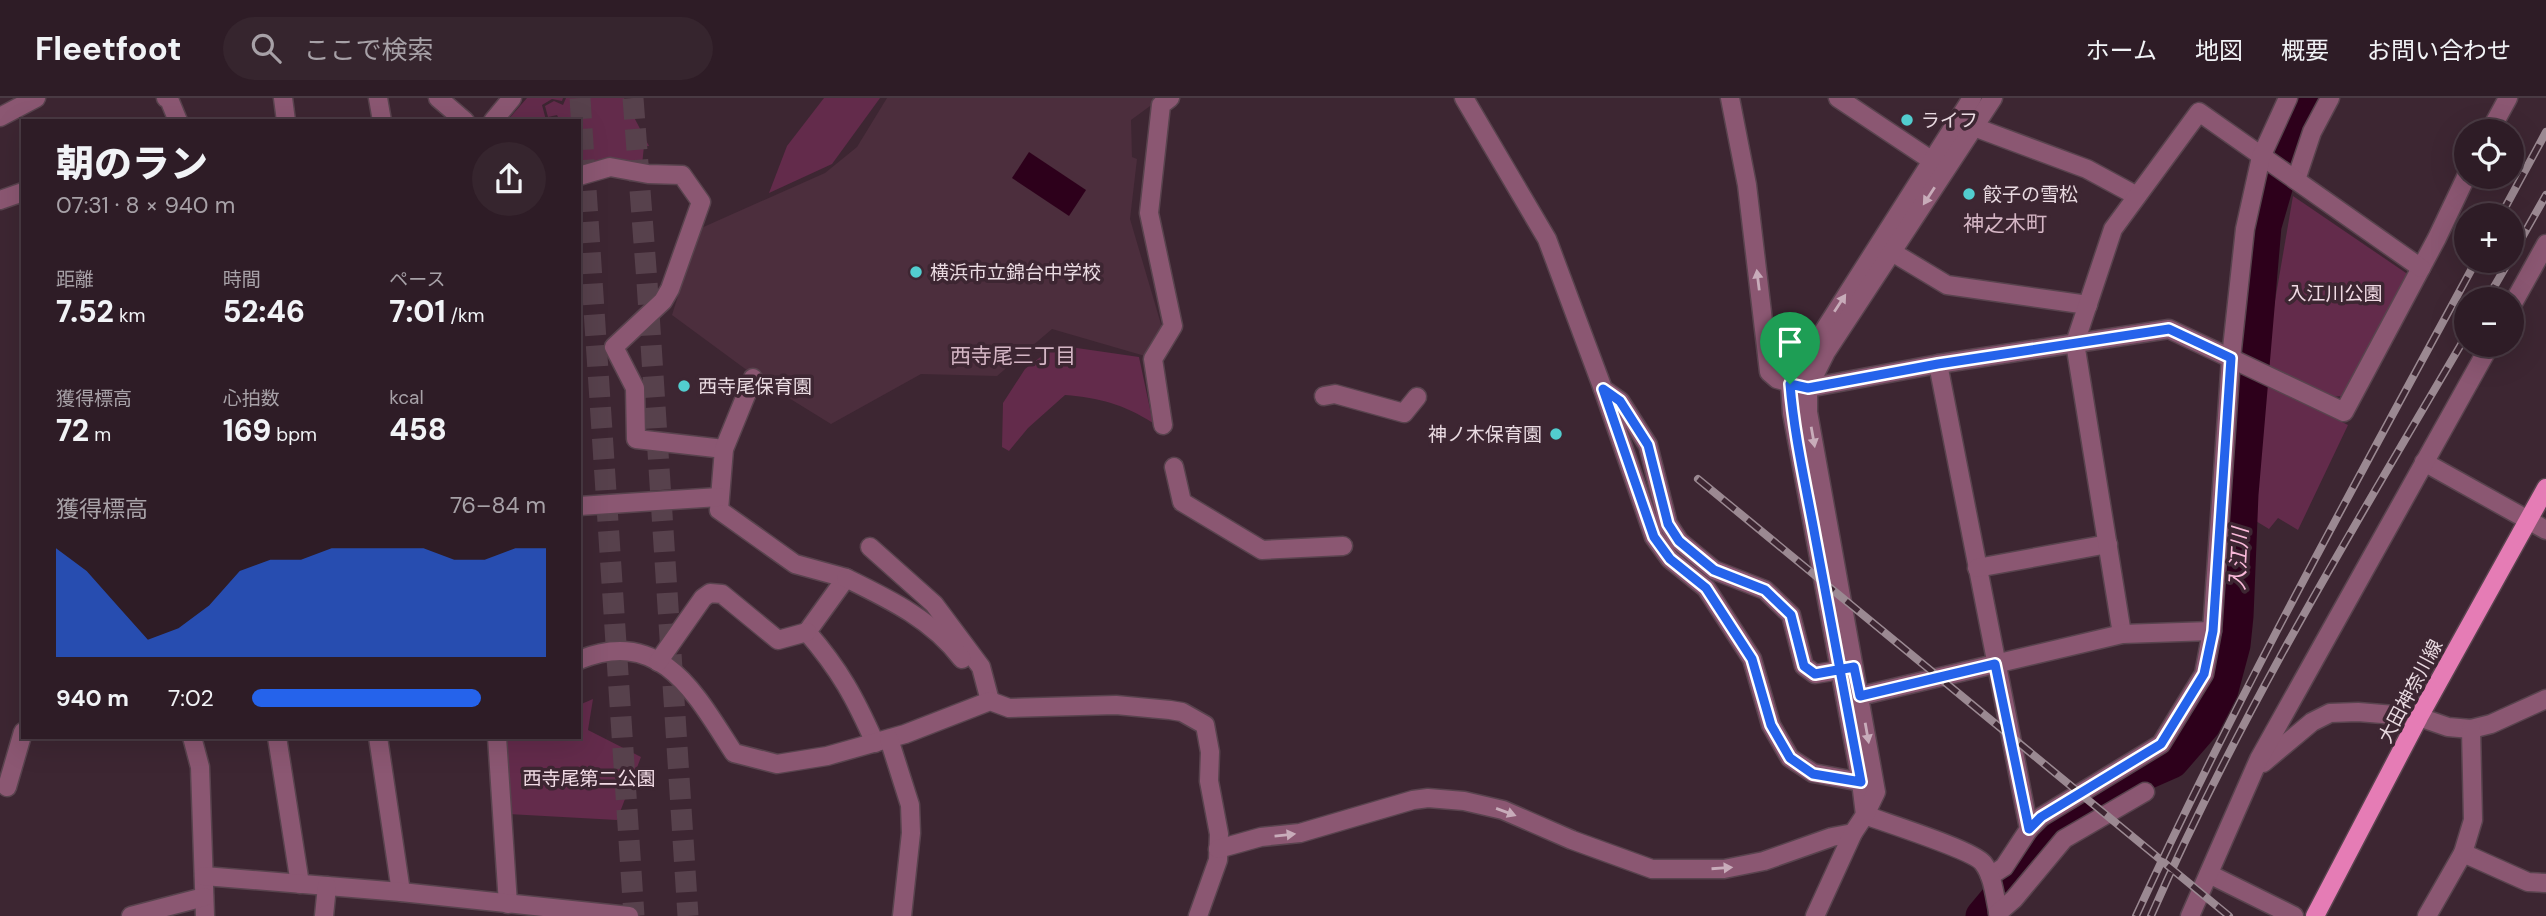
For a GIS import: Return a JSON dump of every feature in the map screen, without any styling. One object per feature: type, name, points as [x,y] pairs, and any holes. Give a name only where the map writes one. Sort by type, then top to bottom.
[{"type":"main road","name":"大田神奈川線","points":[[2315,916],[2419,718],[2546,488]]},
{"type":"street","points":[[0,117],[36,98]]},
{"type":"street","points":[[168,98],[177,119]]},
{"type":"street","points":[[282,98],[286,119]]},
{"type":"street","points":[[378,98],[382,119]]},
{"type":"street","points":[[438,98],[464,119]]},
{"type":"street","points":[[495,119],[512,98]]},
{"type":"street","points":[[1163,425],[1153,359],[1173,326],[1149,213],[1161,105],[1170,98]]},
{"type":"street","points":[[1464,98],[1548,239],[1654,537],[1670,559],[1706,588],[1752,659],[1771,725],[1790,758],[1813,774],[1868,781]]},
{"type":"street","points":[[1730,98],[1747,185],[1769,372],[1777,379],[1808,388],[1938,364],[2169,329],[2344,412],[2460,189]]},
{"type":"street","points":[[1838,98],[1939,165]]},
{"type":"street","points":[[1815,916],[1853,833],[1865,816],[1868,781],[1860,696],[1847,669],[1808,412],[1808,388],[1826,352],[1892,252],[1972,98]]},
{"type":"street","points":[[1868,781],[1792,413],[1790,384],[1939,165],[1974,127],[1993,98]]},
{"type":"street","points":[[1996,901],[2004,867],[2029,829],[2041,817],[2161,744],[2204,674],[2213,631],[2232,358],[2245,229],[2265,159],[2288,98]]},
{"type":"street","points":[[2295,180],[2312,132],[2330,98]]},
{"type":"street","points":[[2497,119],[2508,98]]},
{"type":"street","points":[[2122,634],[2075,343],[2113,229],[2199,112],[2421,268]]},
{"type":"street","points":[[1974,127],[2087,169],[2137,196]]},
{"type":"street","points":[[581,175],[610,167],[648,174],[682,175],[701,202],[670,289],[663,301],[614,347],[635,388],[636,439],[724,449]]},
{"type":"street","points":[[0,200],[21,193]]},
{"type":"street","points":[[2522,287],[2546,244]]},
{"type":"street","points":[[1892,252],[1947,285],[2088,305]]},
{"type":"street","points":[[2190,916],[2253,772],[2483,357]]},
{"type":"street","points":[[1938,364],[2029,829]]},
{"type":"street","points":[[753,378],[724,449],[719,510],[795,564],[846,578],[894,602],[933,628],[953,647],[973,673],[987,702]]},
{"type":"street","points":[[1603,389],[1620,401],[1648,445],[1668,524],[1679,541],[1714,570],[1765,590],[1791,615],[1804,666],[1815,674],[1847,669]]},
{"type":"street","points":[[1324,396],[1335,394],[1404,414],[1417,397]]},
{"type":"street","points":[[2424,462],[2546,530]]},
{"type":"street","points":[[1174,467],[1178,510],[1262,550],[1343,546]]},
{"type":"street","points":[[581,506],[719,497]]},
{"type":"street","points":[[1977,568],[2108,544]]},
{"type":"street","points":[[870,548],[934,604],[981,667],[987,702]]},
{"type":"street","points":[[658,662],[703,598],[710,593],[722,594],[778,640],[807,632],[846,578]]},
{"type":"street","points":[[1860,696],[2122,634],[2213,631]]},
{"type":"street","points":[[807,632],[834,663],[882,741],[910,805],[911,833],[902,916]]},
{"type":"street","points":[[581,659],[606,653],[638,652],[658,662],[680,675],[692,689],[734,752],[777,764],[827,756],[882,741],[987,702],[1009,708],[1116,705],[1182,712],[1205,725],[1210,752],[1209,781],[1219,834],[1218,860],[1198,916]]},
{"type":"street","points":[[2253,772],[2291,738],[2312,722],[2330,713],[2358,712],[2419,718],[2448,727],[2471,729],[2491,724],[2546,699]]},
{"type":"street","points":[[2428,916],[2463,853],[2473,820],[2471,729]]},
{"type":"street","points":[[7,787],[21,739]]},
{"type":"street","points":[[193,739],[200,767],[205,916]]},
{"type":"street","points":[[277,739],[300,884]]},
{"type":"street","points":[[378,739],[401,892]]},
{"type":"street","points":[[498,739],[508,904]]},
{"type":"street","points":[[1996,901],[2014,899],[2064,839],[2145,792]]},
{"type":"street","points":[[1218,849],[1261,837],[1300,833],[1428,798],[1464,801],[1503,810],[1572,840],[1652,869],[1724,869],[1765,861],[1832,837],[1853,833]]},
{"type":"street","points":[[1865,816],[1932,839],[1983,862],[1996,901]]},
{"type":"street","points":[[2463,853],[2528,882],[2546,883]]},
{"type":"street","points":[[2208,874],[2294,916]]},
{"type":"street","points":[[204,876],[401,892],[451,907],[508,904],[629,916]]},
{"type":"street","points":[[324,916],[327,886]]},
{"type":"street","points":[[131,916],[204,897]]},
{"type":"shaded area","name":"横浜市立錦台中学校","points":[[887,98],[1161,98],[1131,120],[1132,157],[1137,159],[1130,219],[1163,331],[1145,356],[1052,329],[997,376],[921,374],[831,424],[763,382],[672,315],[699,229],[825,173],[857,147]]},
{"type":"shaded area","points":[[1029,152],[1086,190],[1069,216],[1012,178]]},
{"type":"green space","points":[[527,98],[563,98],[562,101],[552,99],[542,105],[546,119],[509,119]]},
{"type":"green space","points":[[566,98],[624,98],[649,146],[644,146],[642,165],[600,160],[581,168],[581,119],[559,119],[557,115],[548,117],[545,106],[554,101],[563,105]]},
{"type":"green space","points":[[824,98],[880,98],[832,164],[769,193],[787,146]]},
{"type":"green space","name":"入江川公園","points":[[2293,196],[2406,273],[2407,279],[2342,396],[2332,397],[2264,365]]},
{"type":"green space","points":[[1056,345],[1139,357],[1153,423],[1111,403],[1065,395],[1028,428],[1009,451],[1002,447],[1003,403],[1025,369]]},
{"type":"green space","points":[[2260,381],[2348,425],[2298,530],[2278,518],[2269,529],[2246,515]]},
{"type":"green space","name":"西寺尾第二公園","points":[[593,699],[588,730],[641,757],[617,820],[507,814],[506,739],[581,739],[581,704]]},
{"type":"waterway","name":"入江川","points":[[1982,916],[2058,825],[2131,780],[2172,762],[2204,725],[2222,690],[2234,645],[2237,616],[2242,494],[2265,226],[2292,133],[2311,98]]},
{"type":"tunnel","points":[[580,98],[634,916]]},
{"type":"tunnel","points":[[633,98],[688,916]]},
{"type":"railway","points":[[2508,203],[2546,132]]},
{"type":"railway","points":[[2524,234],[2546,195]]},
{"type":"railway","points":[[2136,916],[2258,667],[2469,273]]},
{"type":"railway","points":[[2494,287],[2502,273]]},
{"type":"railway","points":[[2151,916],[2185,841],[2260,694],[2454,357]]},
{"type":"railway","points":[[1698,479],[2229,916]]},
{"type":"place","name":"ライフ","points":[[1907,120]]},
{"type":"place","name":"餃子の雪松","points":[[1969,194]]},
{"type":"place","name":"横浜市立錦台中学校","points":[[916,272]]},
{"type":"place","name":"西寺尾保育園","points":[[684,386]]},
{"type":"place","name":"神ノ木保育園","points":[[1556,434]]},
{"type":"district","name":"神之木町","points":[[2005,224]]},
{"type":"district","name":"西寺尾三丁目","points":[[1013,356]]},
{"type":"route","points":[[1790,384],[1792,413],[1840,670],[1861,782],[1813,774],[1790,758],[1771,725],[1752,659],[1706,588],[1670,559],[1654,537],[1603,389],[1620,401],[1648,445],[1668,524],[1679,541],[1714,570],[1765,590],[1791,615],[1804,666],[1815,674],[1840,670],[1854,667],[1860,696],[1995,664],[2029,829],[2041,817],[2161,744],[2204,674],[2213,631],[2231,358],[2169,329],[1938,364],[1808,388],[1790,384]]}]
